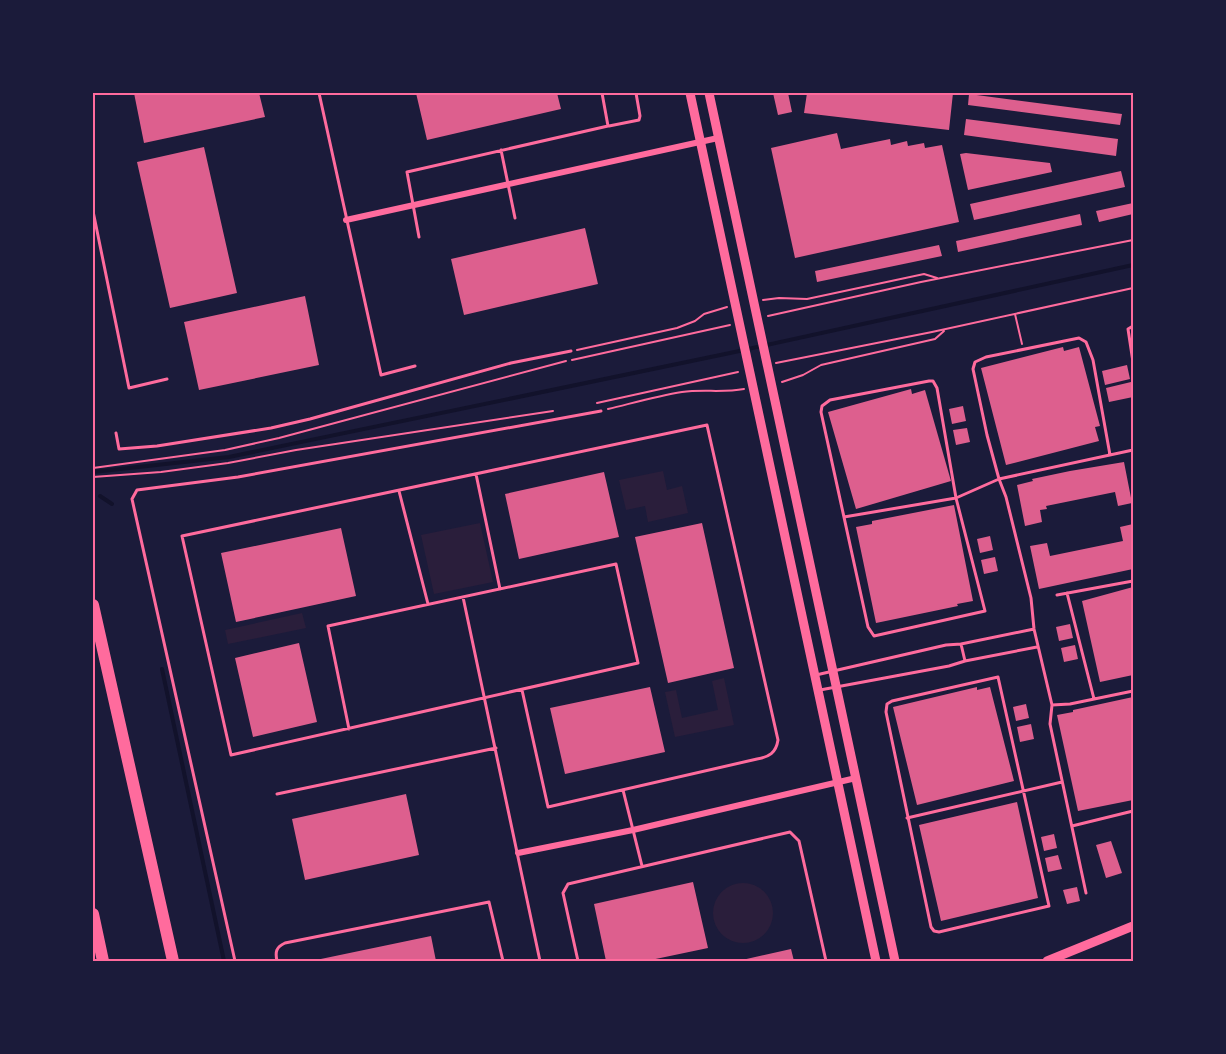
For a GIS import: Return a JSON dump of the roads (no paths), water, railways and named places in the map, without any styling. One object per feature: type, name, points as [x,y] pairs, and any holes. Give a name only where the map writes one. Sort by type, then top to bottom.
[{"type":"highway","points":[[93,605],[173,961]]},
{"type":"highway","points":[[93,914],[103,961]]},
{"type":"main road","points":[[690,93],[876,961]]},
{"type":"main road","points":[[709,93],[757,314],[772,367],[895,961]]},
{"type":"main road","points":[[1047,961],[1133,926]]},
{"type":"street","points":[[346,220],[718,138]]},
{"type":"street","points":[[518,853],[633,830],[856,778]]},
{"type":"lane","points":[[319,93],[381,375],[415,366]]},
{"type":"lane","points":[[602,93],[609,126]]},
{"type":"lane","points":[[419,237],[407,172],[639,120],[636,93]]},
{"type":"lane","points":[[501,150],[515,218]]},
{"type":"lane","points":[[93,211],[129,388],[166,379]]},
{"type":"lane","points":[[1133,326],[1128,329],[1133,362]]},
{"type":"lane","points":[[1086,893],[1050,724],[1052,705],[1034,629],[1031,598],[1006,497],[987,435],[973,369],[975,362],[986,357],[1079,338],[1086,342],[1093,360],[1110,455]]},
{"type":"lane","points":[[116,433],[119,449],[157,446],[271,428],[512,363],[571,351]]},
{"type":"lane","points":[[933,381],[937,388],[956,498],[985,611],[874,636],[868,627],[822,406],[830,400],[933,381]]},
{"type":"lane","points":[[235,961],[132,500],[137,490],[238,477],[601,411]]},
{"type":"lane","points":[[349,729],[328,626],[616,564],[638,663],[522,690],[349,729],[231,755],[182,536],[707,424],[778,741],[777,747],[766,757],[548,807],[522,690]]},
{"type":"lane","points":[[844,518],[956,498],[999,479],[1133,452]]},
{"type":"lane","points":[[476,474],[500,589]]},
{"type":"lane","points":[[399,491],[428,604]]},
{"type":"lane","points":[[1057,595],[1133,581]]},
{"type":"lane","points":[[1067,593],[1094,699]]},
{"type":"lane","points":[[464,597],[540,961]]},
{"type":"lane","points":[[816,675],[946,645],[1034,629]]},
{"type":"lane","points":[[961,644],[965,661]]},
{"type":"lane","points":[[819,690],[949,666],[1038,646]]},
{"type":"lane","points":[[998,677],[1023,791],[1049,906],[939,932],[934,931],[931,927],[907,819],[886,712],[887,704],[998,677]]},
{"type":"lane","points":[[1052,705],[1070,704],[1133,691]]},
{"type":"lane","points":[[277,794],[496,748]]},
{"type":"lane","points":[[907,819],[1062,782]]},
{"type":"lane","points":[[623,790],[642,866]]},
{"type":"lane","points":[[1072,826],[1133,811]]},
{"type":"lane","points":[[578,961],[562,893],[568,884],[790,832],[799,841],[826,961]]},
{"type":"lane","points":[[277,961],[275,953],[279,946],[285,943],[489,902],[503,961]]},
{"type":"waterway","points":[[93,472],[229,457],[730,353],[1133,265]]},
{"type":"waterway","points":[[100,496],[112,504]]},
{"type":"waterway","points":[[162,669],[224,961]]}]
